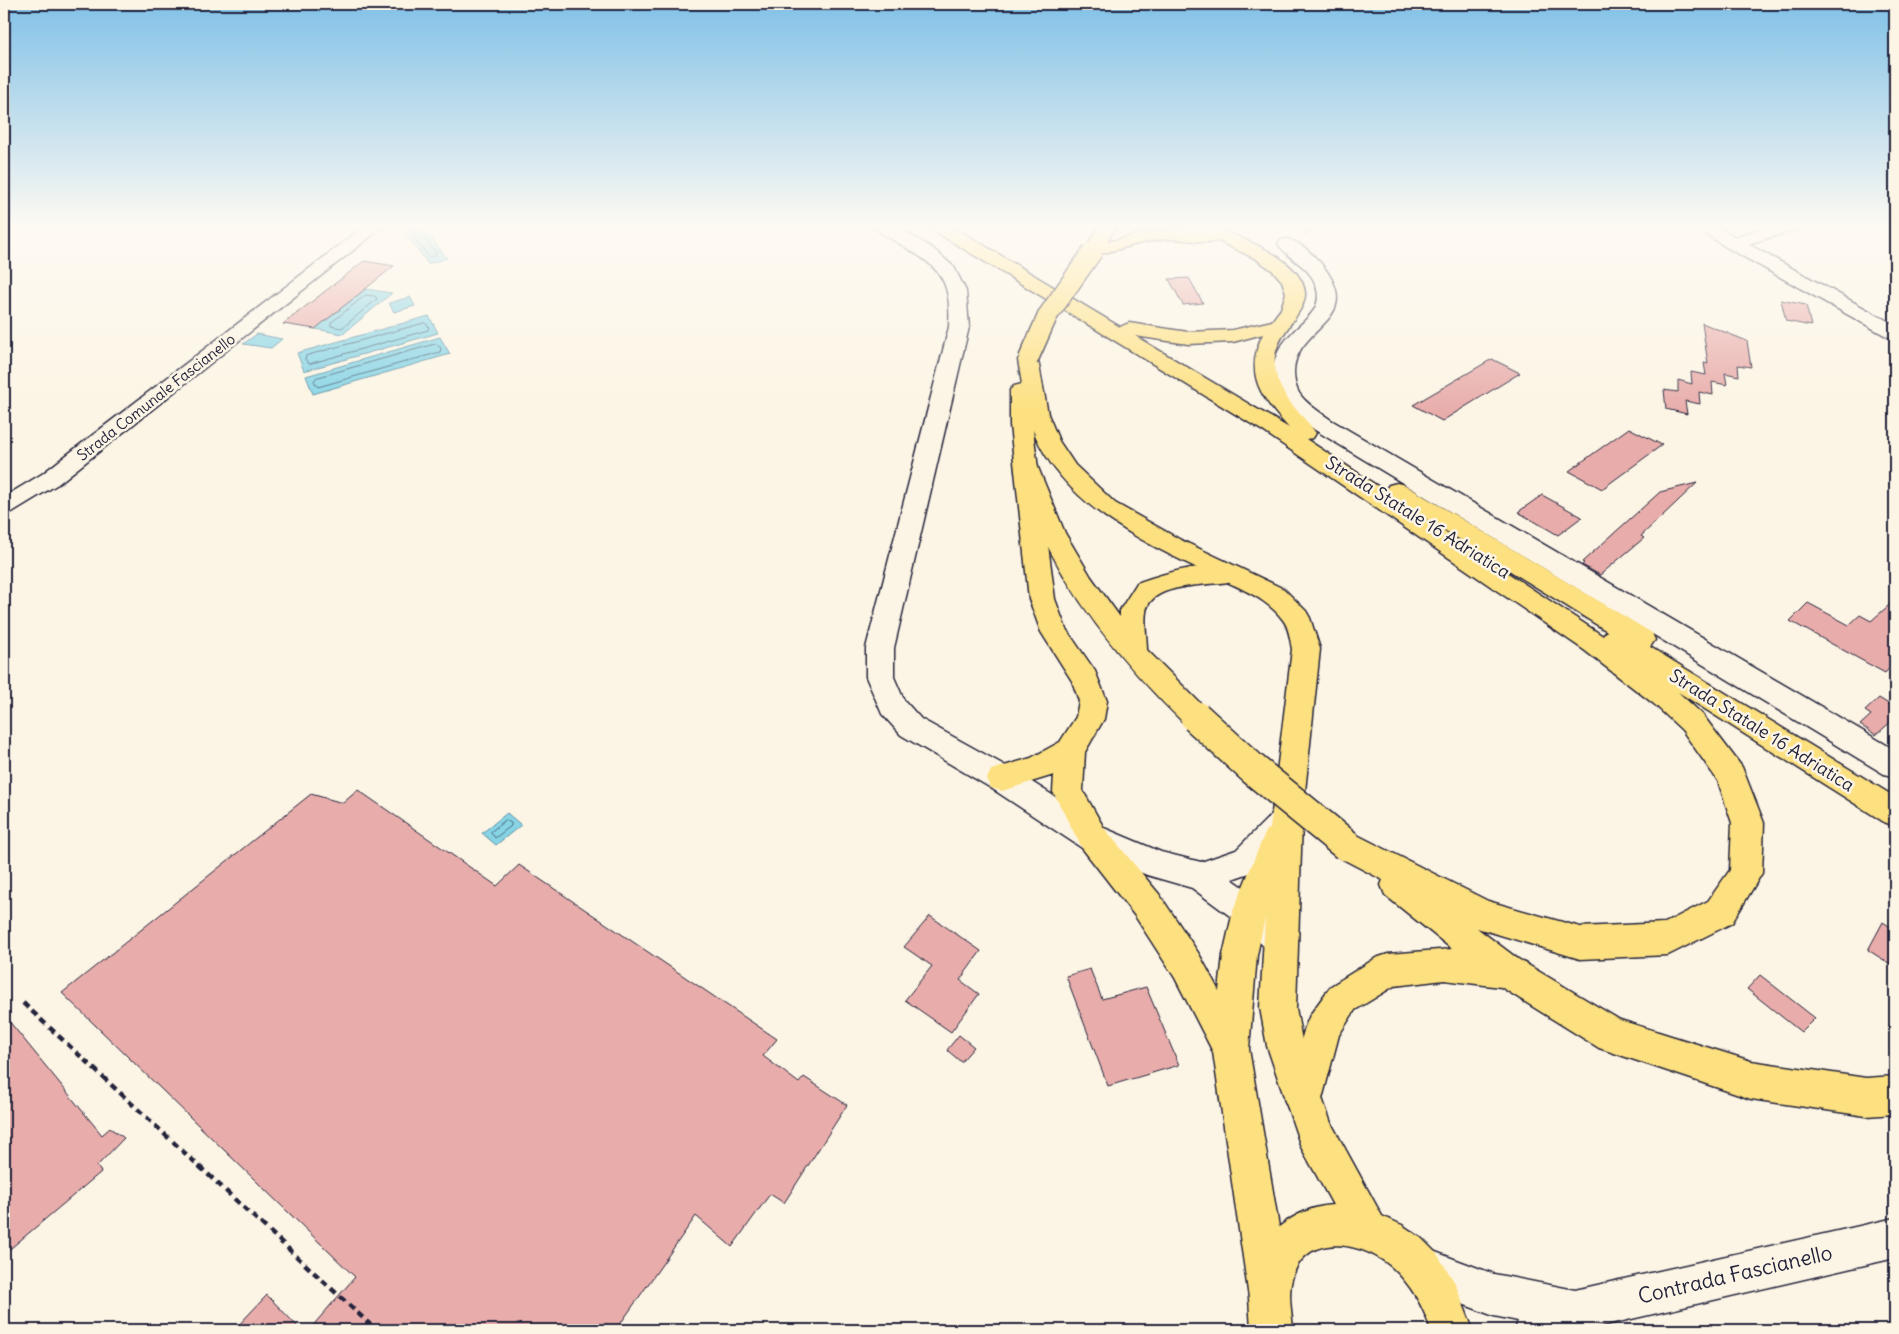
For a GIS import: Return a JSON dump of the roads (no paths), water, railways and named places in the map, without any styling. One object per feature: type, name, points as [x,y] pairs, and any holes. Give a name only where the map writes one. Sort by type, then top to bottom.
[{"type":"main road","name":"Strada Statale 16 Adriatica","points":[[1040,287],[1257,417],[1895,813]]},
{"type":"main road","name":"Strada Statale 16 Adriatica","points":[[1058,287],[1305,434],[1895,794]]},
{"type":"main road","points":[[1002,780],[1040,768],[1070,750],[1090,718],[1093,701],[1085,678],[1054,632],[1042,599],[1022,425],[1021,389],[1028,360],[1048,315],[1068,287]]},
{"type":"main road","points":[[1293,287],[1294,300],[1291,309],[1278,325],[1263,357],[1269,386],[1281,406],[1305,434]]},
{"type":"main road","points":[[1129,329],[1188,338],[1233,336],[1278,325]]},
{"type":"main road","points":[[1028,360],[1037,414],[1048,441],[1067,470],[1107,508],[1170,545],[1275,595],[1297,618],[1306,649],[1286,820],[1278,1008],[1285,1046],[1315,1133],[1366,1228]]},
{"type":"main road","points":[[1257,417],[1594,644],[1664,696],[1692,722],[1732,776],[1748,823],[1746,874],[1720,912],[1668,939],[1580,943],[1499,920],[1481,914],[1346,845]]},
{"type":"main road","points":[[1026,465],[1052,531],[1090,597],[1162,685],[1253,769],[1506,971],[1612,1035],[1751,1080],[1866,1097],[1895,1095]]},
{"type":"main road","points":[[1134,653],[1133,610],[1146,588],[1175,579],[1230,574]]},
{"type":"main road","points":[[1070,750],[1068,792],[1093,838],[1147,904],[1187,966],[1231,1049]]},
{"type":"main road","points":[[1270,1313],[1231,1049],[1240,955],[1250,911],[1286,820]]},
{"type":"main road","points":[[1303,1099],[1323,1027],[1342,998],[1388,970],[1444,964],[1506,971]]},
{"type":"main road","points":[[1270,1313],[1275,1267],[1290,1243],[1312,1228],[1338,1224],[1366,1228],[1396,1244],[1422,1268],[1442,1300],[1452,1330]]},
{"type":"street","name":"Strada Comunale Fascianello","points":[[4,507],[50,480],[298,287]]},
{"type":"street","points":[[955,287],[960,311],[959,327],[880,648],[880,677],[892,706],[911,728],[1002,780],[1093,838],[1158,865],[1201,876],[1250,911],[1281,940]]},
{"type":"street","points":[[1327,287],[1327,301],[1319,320],[1298,338],[1286,354],[1284,370],[1286,388],[1297,404],[1323,425],[1895,765]]},
{"type":"street","points":[[1812,287],[1895,333]]},
{"type":"street","points":[[1201,876],[1247,860],[1286,820]]},
{"type":"street","name":"Contrada Fascianello","points":[[1536,1330],[1575,1311],[1895,1238]]},
{"type":"street","name":"Contrada Fascianello","points":[[1422,1268],[1494,1295],[1575,1311]]},
{"type":"water","points":[[366,289],[392,293],[343,334],[315,329]]},
{"type":"water","points":[[410,297],[415,306],[394,312],[389,303]]},
{"type":"water","points":[[429,316],[438,333],[304,371],[297,353]]},
{"type":"water","points":[[257,334],[282,339],[271,348],[243,344]]},
{"type":"water","points":[[440,337],[450,354],[313,394],[306,376]]},
{"type":"water","points":[[507,813],[521,825],[496,845],[482,833]]}]
